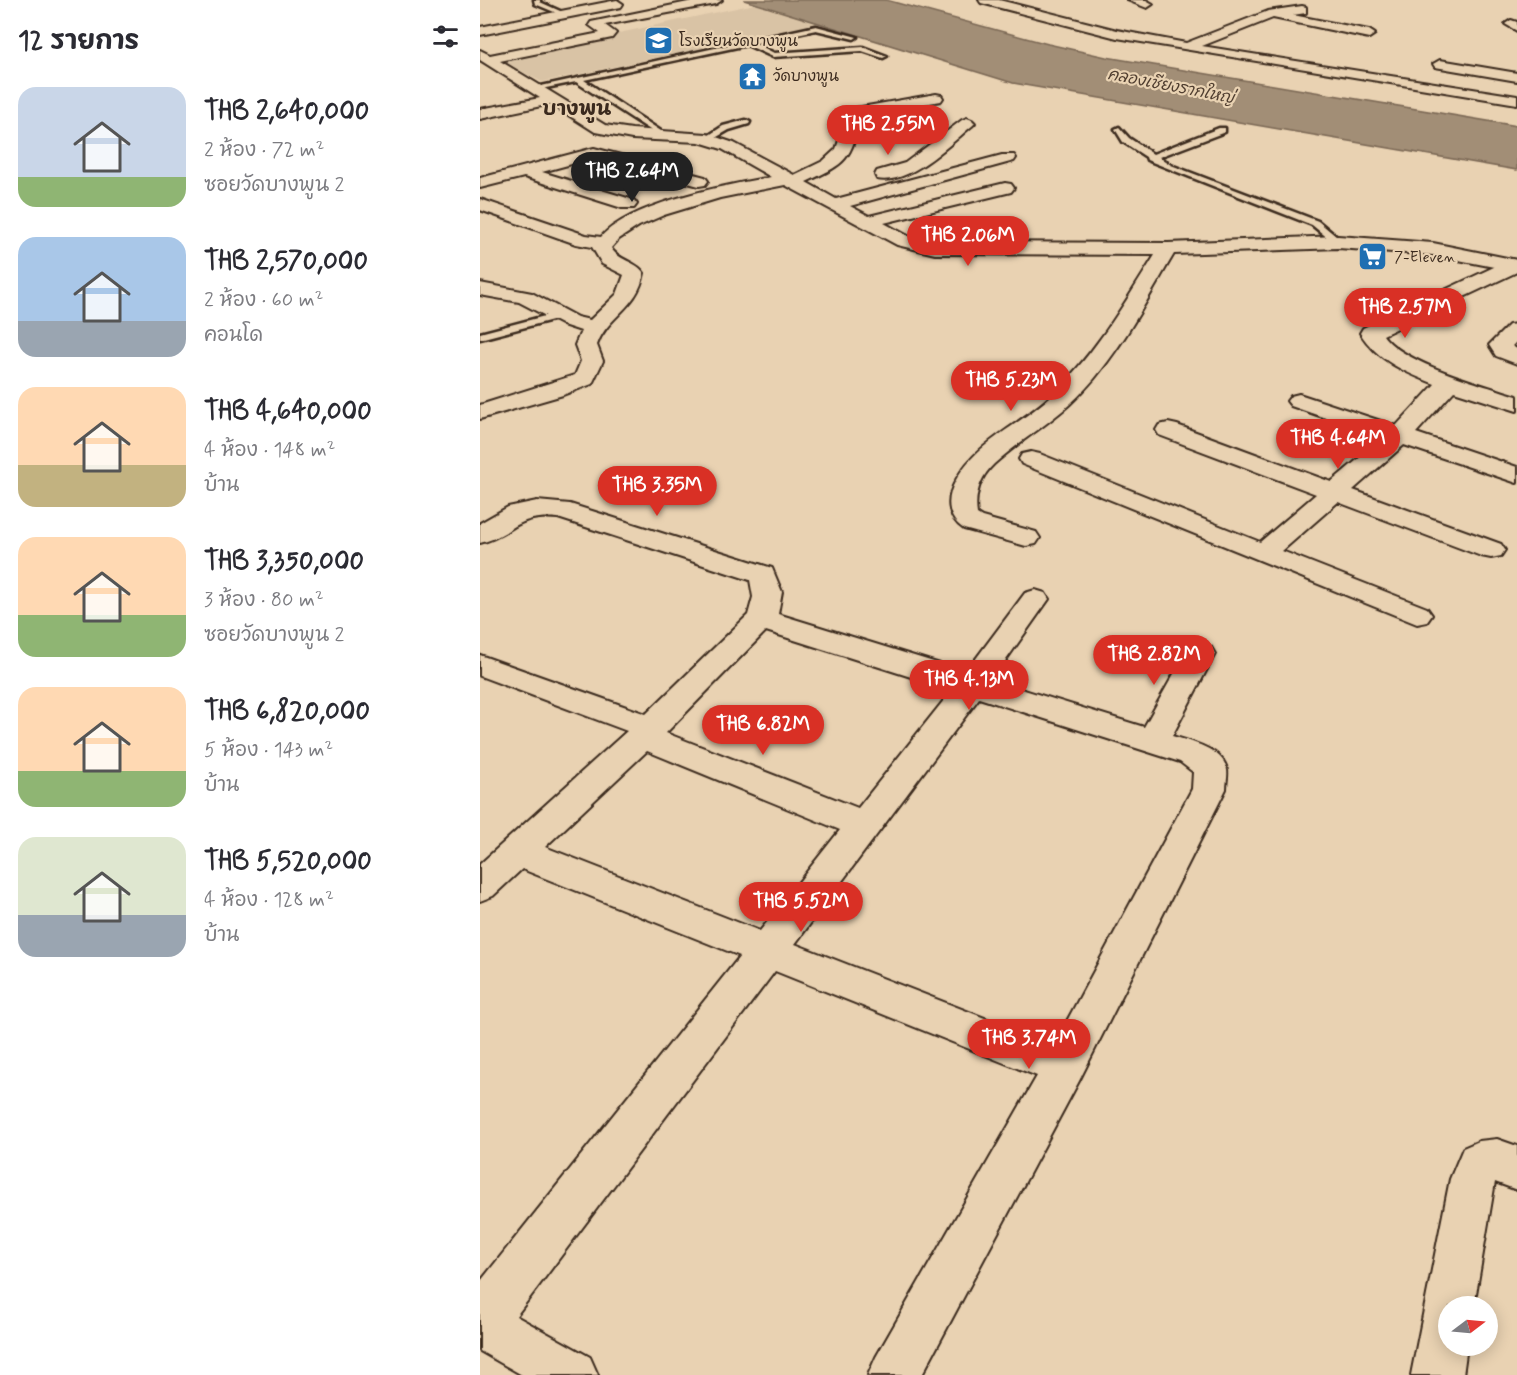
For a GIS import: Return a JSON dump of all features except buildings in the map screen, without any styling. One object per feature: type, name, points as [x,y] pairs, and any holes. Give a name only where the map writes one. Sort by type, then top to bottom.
[{"type":"street","points":[[480,31],[632,0]]},
{"type":"street","points":[[483,57],[607,35],[610,33],[594,25],[717,0]]},
{"type":"street","points":[[985,0],[1117,34],[1186,47],[1517,100]]},
{"type":"street","points":[[1133,0],[1147,4]]},
{"type":"street","points":[[1186,47],[1272,14],[1302,10]]},
{"type":"street","points":[[1272,14],[1369,34]]},
{"type":"street","points":[[483,57],[601,129],[632,134],[706,139],[728,146],[812,193],[834,196],[1008,158]]},
{"type":"street","points":[[1440,64],[1517,77]]},
{"type":"street","points":[[480,103],[544,93]]},
{"type":"street","points":[[480,114],[544,93]]},
{"type":"street","points":[[480,412],[584,379],[592,361],[586,345],[593,328],[603,322],[633,287],[634,273],[609,260],[602,248],[604,243],[633,222],[708,194],[790,181],[829,165],[844,151],[855,112],[936,98]]},
{"type":"street","points":[[858,181],[911,167],[968,123]]},
{"type":"street","points":[[480,183],[594,153],[699,181]]},
{"type":"street","points":[[523,171],[628,204]]},
{"type":"street","points":[[867,222],[1005,188]]},
{"type":"street","points":[[834,196],[867,222],[904,241],[935,248],[1168,249],[1338,242],[1433,249],[1515,266]]},
{"type":"street","points":[[485,209],[583,240],[604,243]]},
{"type":"street","points":[[1026,538],[973,524],[964,517],[962,501],[968,481],[984,460],[1062,399],[1105,351],[1168,249]]},
{"type":"street","points":[[1515,266],[1371,333],[1379,348],[1392,356],[1449,382],[1517,404]]},
{"type":"street","points":[[480,289],[525,297],[560,315],[593,328]]},
{"type":"street","points":[[1517,330],[1500,345],[1504,351],[1517,357]]},
{"type":"street","points":[[1263,553],[1400,436],[1449,382]]},
{"type":"street","points":[[1299,401],[1517,476]]},
{"type":"street","points":[[1168,430],[1491,550]]},
{"type":"street","points":[[1031,459],[1417,615]]},
{"type":"street","points":[[480,535],[511,514],[538,507],[561,510],[762,574],[769,587],[769,602],[761,619],[646,732],[516,850],[480,886]]},
{"type":"street","points":[[572,1375],[480,1323],[972,686],[1035,599]]},
{"type":"street","points":[[761,619],[1153,741],[1192,754],[1210,768],[1209,789],[1064,1068],[894,1375]]},
{"type":"street","points":[[1153,741],[1200,654]]},
{"type":"street","points":[[480,665],[646,732],[864,825]]},
{"type":"street","points":[[516,850],[1064,1068]]},
{"type":"street","points":[[1451,1296],[1473,1179],[1479,1163],[1497,1160],[1517,1168]]},
{"type":"street","points":[[1437,1375],[1440,1356]]},
{"type":"lane","points":[[537,0],[537,3],[548,9],[566,15]]},
{"type":"lane","points":[[544,93],[577,79],[820,28],[854,37]]},
{"type":"lane","points":[[749,43],[773,56],[863,49],[883,56]]},
{"type":"lane","points":[[577,79],[661,135]]},
{"type":"lane","points":[[706,139],[726,128],[746,122]]},
{"type":"lane","points":[[1119,129],[1126,140],[1150,158],[1194,179],[1316,223],[1338,242]]},
{"type":"lane","points":[[1150,158],[1222,130]]},
{"type":"lane","points":[[480,336],[560,315]]},
{"type":"shaded area","name":"โรงเรียนวัดบางพูน","points":[[755,4],[819,24],[542,82],[498,59]]},
{"type":"water","name":"คลองเชียงรากใหญ่","points":[[744,0],[886,0],[1048,44],[1106,57],[1517,126],[1517,170],[1013,83]]},
{"type":"place","name":"โรงเรียนวัดบางพูน","points":[[658,41]]},
{"type":"place","name":"วัดบางพูน","points":[[752,76]]},
{"type":"place","name":"7-Eleven","points":[[1373,257]]},
{"type":"district","name":"บางพูน","points":[[577,108]]}]
